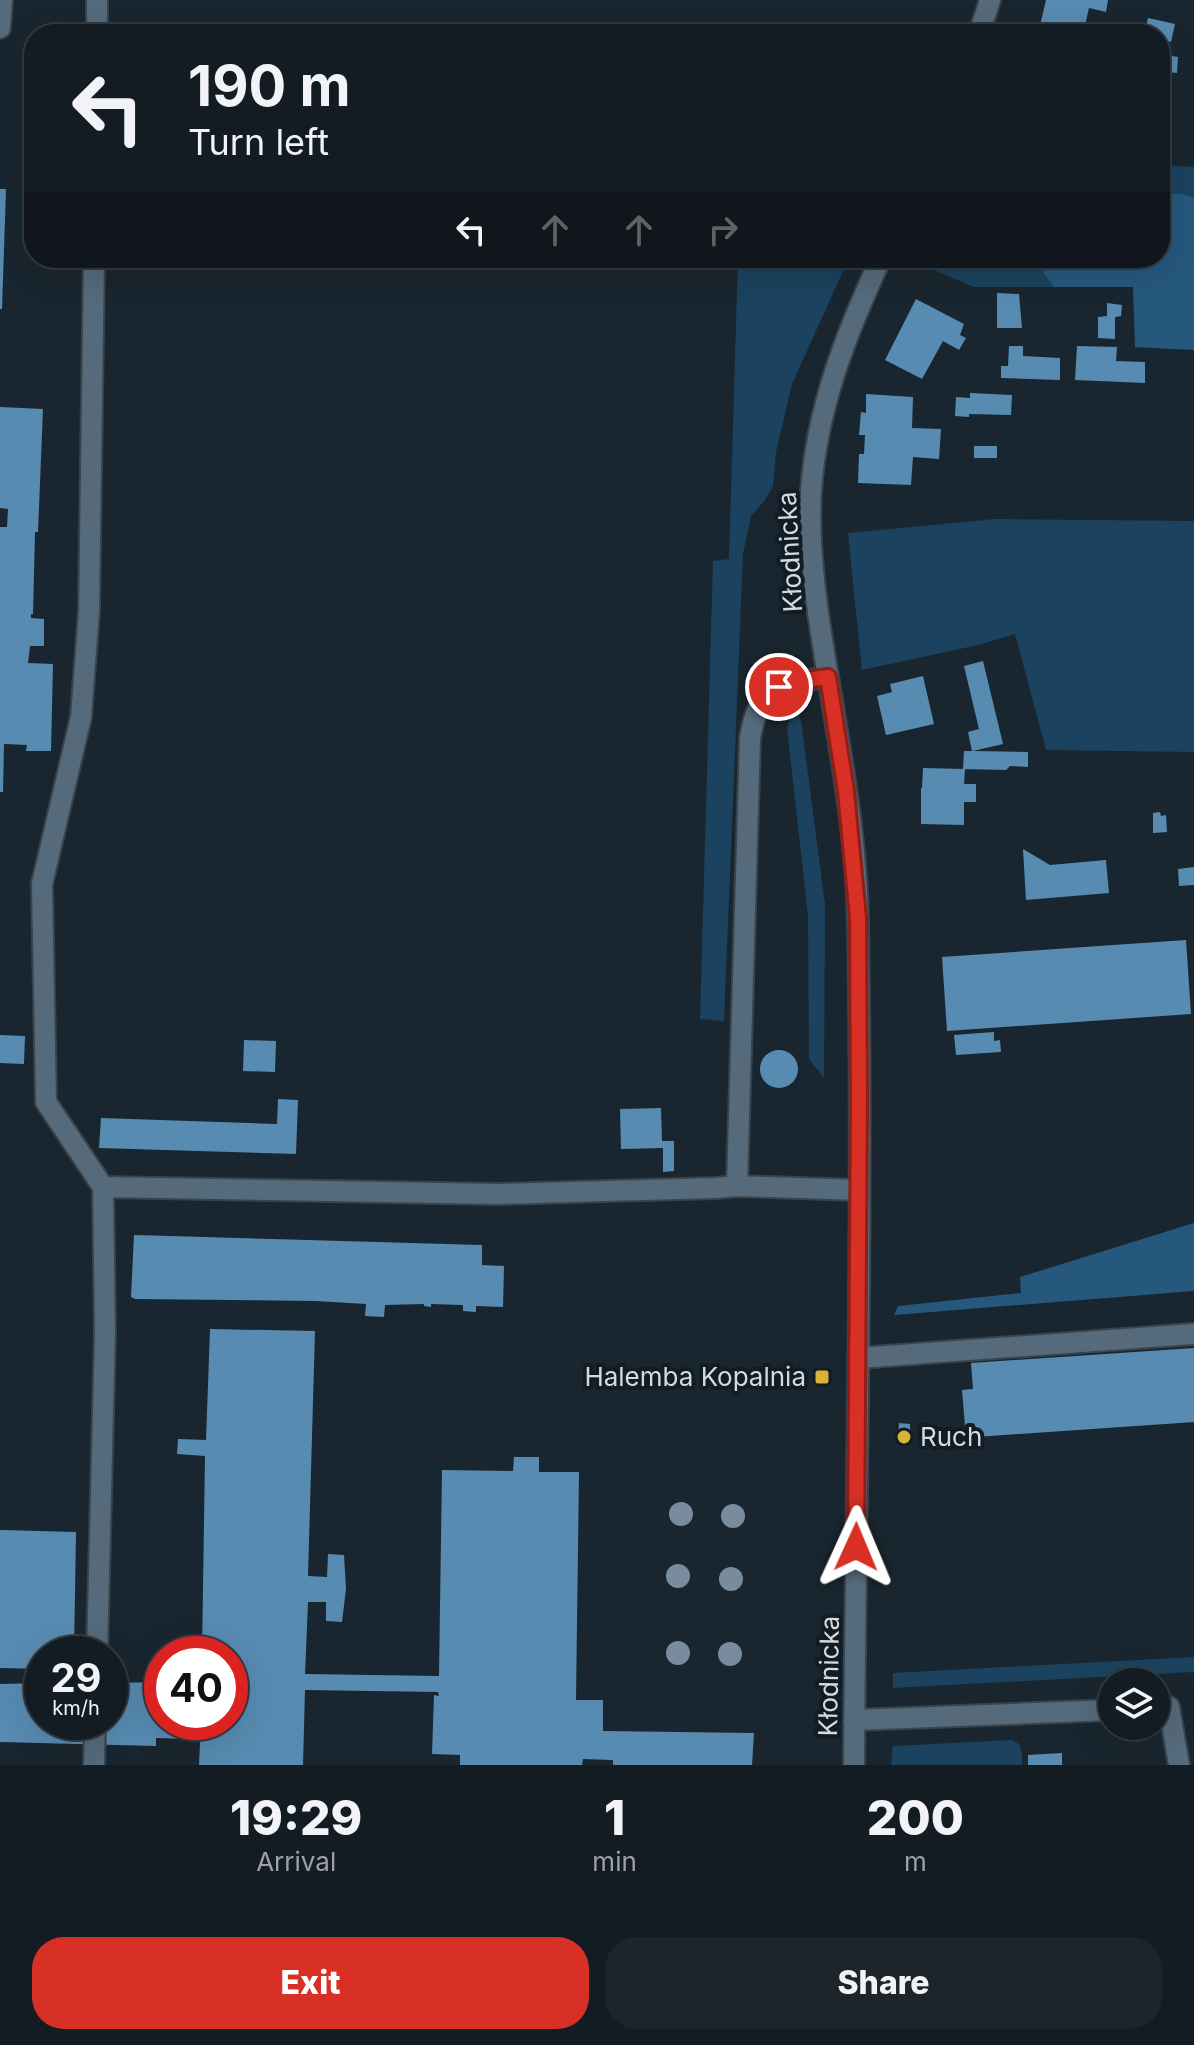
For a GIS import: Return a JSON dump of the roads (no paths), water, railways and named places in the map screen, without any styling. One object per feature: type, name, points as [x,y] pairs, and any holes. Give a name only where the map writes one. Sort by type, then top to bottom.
[{"type":"street","points":[[0,28],[2,0]]},
{"type":"street","points":[[97,0],[97,24]]},
{"type":"street","points":[[982,24],[990,0]]},
{"type":"street","points":[[94,268],[89,611],[81,717],[42,884],[46,1102],[103,1187],[105,1332],[97,1636]]},
{"type":"street","name":"Kłodnicka","points":[[854,1765],[858,918],[846,791],[815,592],[811,493],[822,414],[834,370],[876,268]]},
{"type":"street","points":[[737,1186],[753,723],[764,699],[779,687],[828,677]]},
{"type":"street","points":[[103,1187],[499,1194],[737,1186],[858,1190]]},
{"type":"street","points":[[858,1358],[1194,1334]]},
{"type":"street","points":[[854,1720],[1098,1711]]},
{"type":"street","points":[[1170,1713],[1179,1765]]},
{"type":"street","points":[[94,1765],[95,1740]]},
{"type":"place","name":"Halemba Kopalnia","points":[[822,1377]]},
{"type":"place","name":"Ruch","points":[[904,1437]]}]
